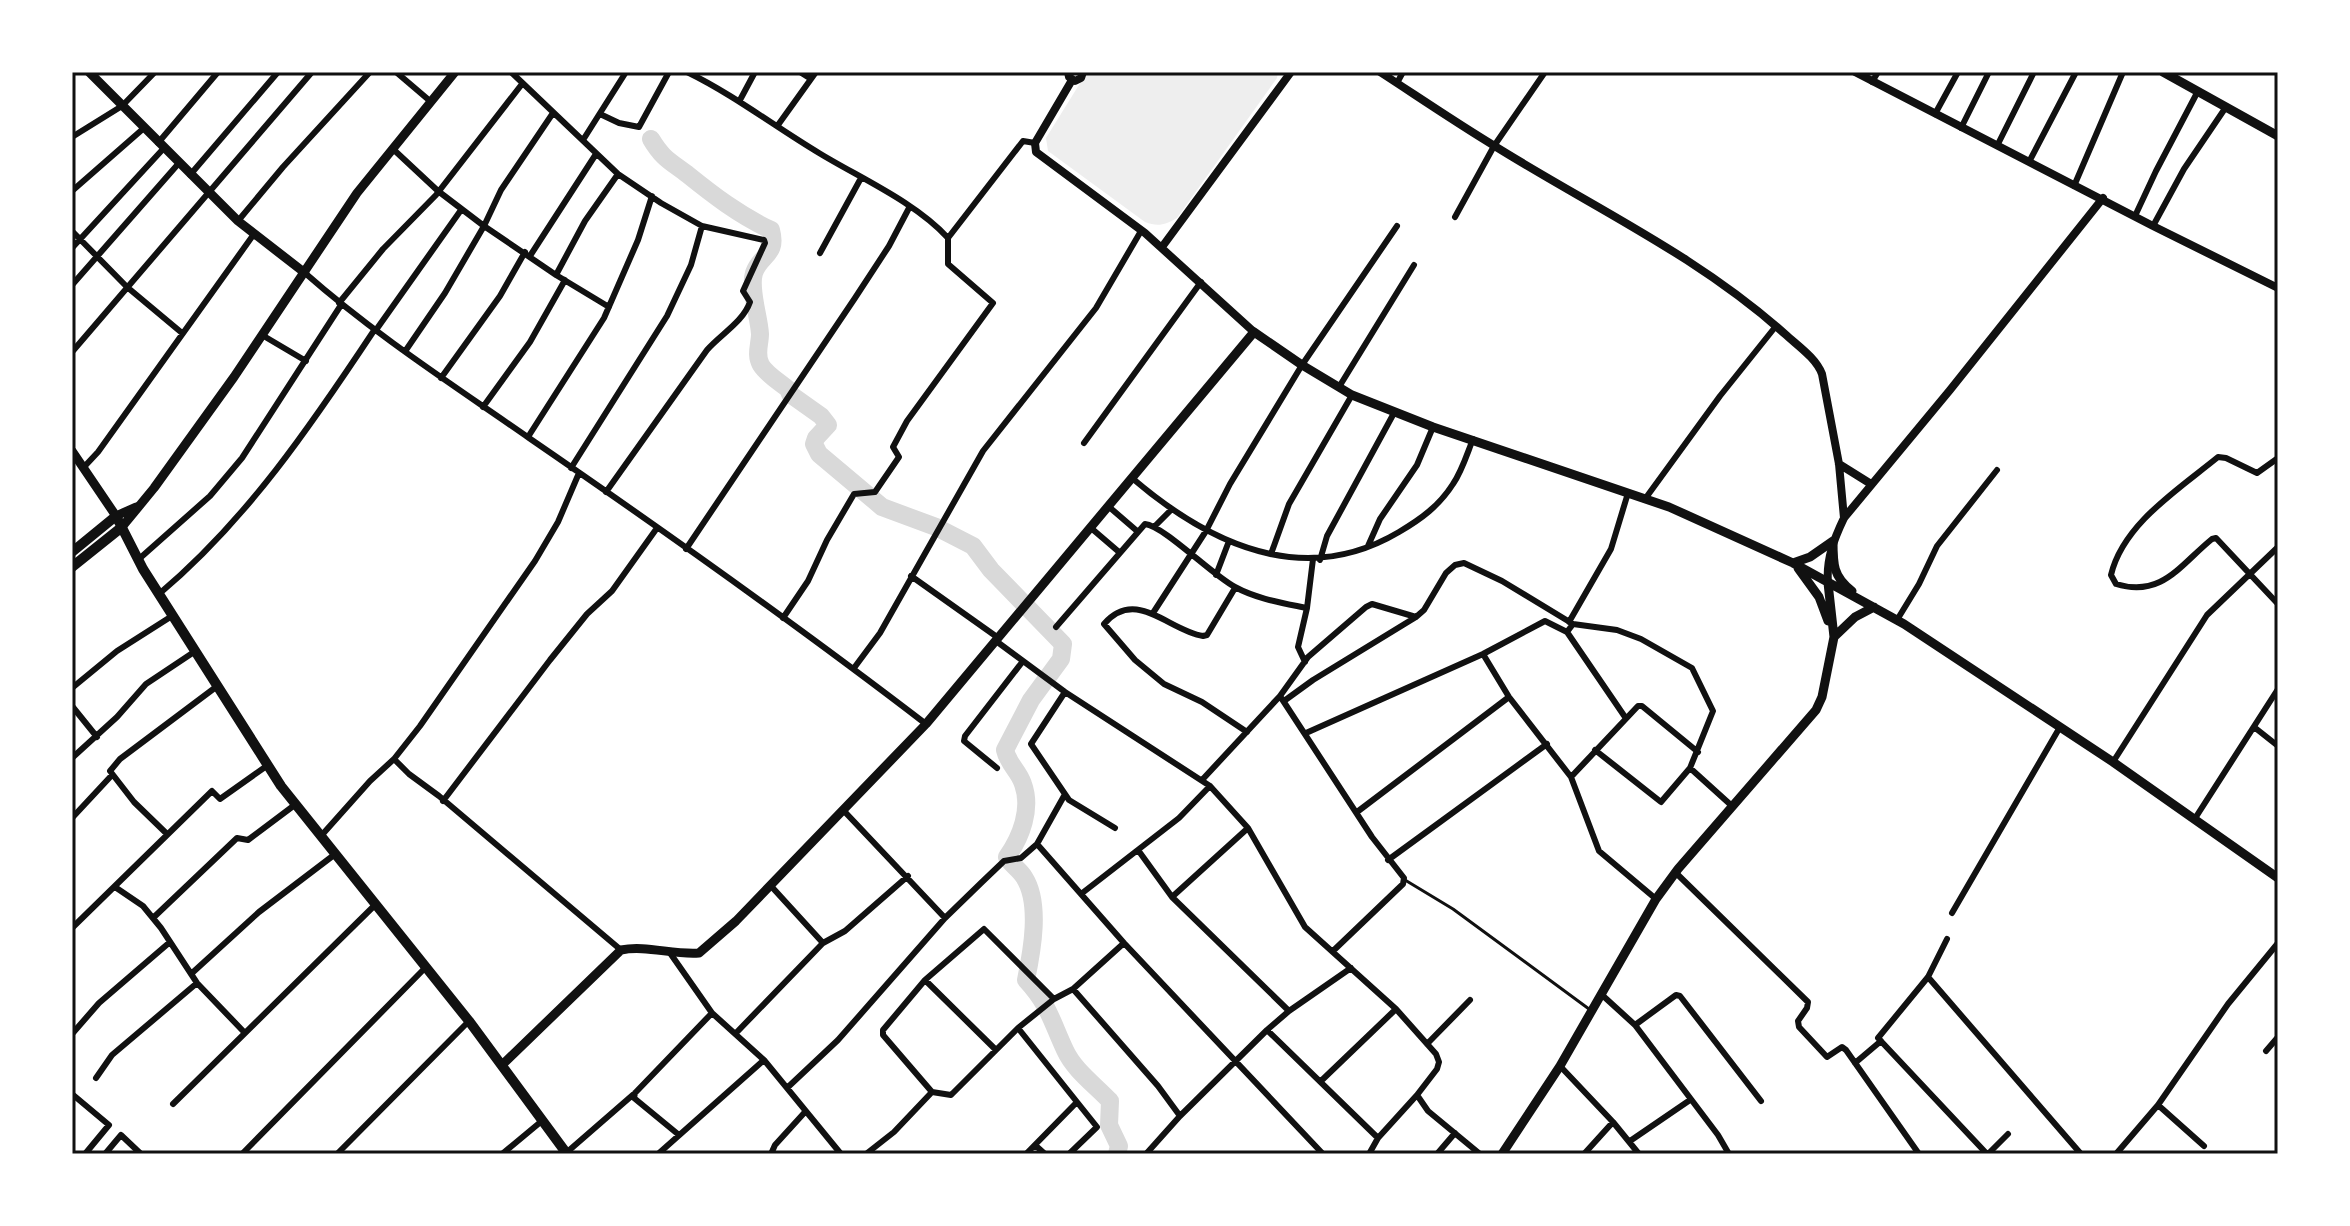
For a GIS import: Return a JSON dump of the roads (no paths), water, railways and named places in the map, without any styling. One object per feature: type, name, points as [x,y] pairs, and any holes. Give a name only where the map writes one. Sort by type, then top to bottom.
[{"type":"highway","points":[[119,522],[194,652],[268,765],[334,855],[469,1021],[566,1154]]},
{"type":"highway","points":[[72,552],[119,522]]},
{"type":"highway","points":[[72,567],[119,522]]},
{"type":"main road","points":[[89,72],[238,221],[305,273]]},
{"type":"main road","points":[[72,451],[119,522],[139,505],[262,335],[357,193],[455,72]]},
{"type":"main road","points":[[2163,72],[2278,136]]},
{"type":"main road","points":[[502,1065],[621,950],[701,952],[771,886],[926,724],[1254,332],[1352,395],[1394,413],[1645,499],[1793,563],[1897,620],[2113,762],[2278,878]]},
{"type":"main road","points":[[1793,563],[1810,557],[1833,541]]},
{"type":"main road","points":[[1833,541],[1833,566],[1837,577],[1874,607]]},
{"type":"main road","points":[[1793,563],[1819,597],[1834,637]]},
{"type":"main road","points":[[1502,1154],[1560,1066],[1656,899],[1675,872],[1816,710],[1822,697],[1834,637],[1828,583]]},
{"type":"main road","points":[[1834,637],[1855,617],[1874,607]]},
{"type":"street","points":[[72,137],[122,106],[155,72]]},
{"type":"street","points":[[72,248],[161,145],[218,72]]},
{"type":"street","points":[[190,175],[278,72]]},
{"type":"street","points":[[72,352],[312,72]]},
{"type":"street","points":[[238,221],[370,72]]},
{"type":"street","points":[[396,72],[430,101]]},
{"type":"street","points":[[511,72],[618,174],[702,226],[764,240],[764,249],[743,291],[750,302],[745,315],[707,350],[606,492]]},
{"type":"street","points":[[583,140],[626,72]]},
{"type":"street","points":[[600,114],[619,123],[639,127],[669,72]]},
{"type":"street","points":[[687,72],[740,100],[909,208],[948,238]]},
{"type":"street","points":[[707,82],[712,72]]},
{"type":"street","points":[[740,100],[755,72]]},
{"type":"street","points":[[778,125],[814,75],[800,72]]},
{"type":"street","points":[[1083,72],[1078,80],[1070,76],[1035,143],[1038,155],[1162,247],[1254,332]]},
{"type":"street","points":[[1162,247],[1291,72]]},
{"type":"street","points":[[1380,72],[1494,146],[1671,248],[1715,277],[1776,326],[1820,369],[1839,464],[1844,518]]},
{"type":"street","points":[[1397,83],[1403,72]]},
{"type":"street","points":[[1455,217],[1494,146],[1545,72]]},
{"type":"street","points":[[1855,72],[2278,288]]},
{"type":"street","points":[[1872,82],[1878,72]]},
{"type":"street","points":[[1935,114],[1958,72]]},
{"type":"street","points":[[1961,128],[1989,72]]},
{"type":"street","points":[[1997,146],[2034,72]]},
{"type":"street","points":[[2029,162],[2076,72]]},
{"type":"street","points":[[2074,186],[2123,72]]},
{"type":"street","points":[[139,559],[210,496],[234,468],[257,438],[340,304],[383,249],[438,191],[522,84]]},
{"type":"street","points":[[2135,216],[2198,91]]},
{"type":"street","points":[[2153,226],[2184,169],[2226,107]]},
{"type":"street","points":[[406,350],[445,293],[508,179],[553,113]]},
{"type":"street","points":[[72,191],[144,128]]},
{"type":"street","points":[[783,618],[808,581],[827,540],[855,493],[875,492],[881,487],[899,457],[893,447],[907,421],[961,343],[993,305],[972,282],[948,264],[948,238],[1023,141],[1035,143]]},
{"type":"street","points":[[393,149],[461,210],[609,307]]},
{"type":"street","points":[[441,378],[596,154]]},
{"type":"street","points":[[72,285],[179,163]]},
{"type":"street","points":[[556,275],[585,221],[618,174]]},
{"type":"street","points":[[820,253],[861,178]]},
{"type":"street","points":[[528,437],[609,307],[638,240],[652,196]]},
{"type":"street","points":[[1828,583],[1833,541],[1844,518],[2103,198]]},
{"type":"street","points":[[686,549],[889,246],[909,208]]},
{"type":"street","points":[[159,594],[186,571],[289,456],[461,210]]},
{"type":"street","points":[[571,468],[667,316],[691,265],[702,226]]},
{"type":"street","points":[[1153,613],[1191,557],[1230,484],[1302,365],[1397,226]]},
{"type":"street","points":[[72,231],[127,287],[182,333]]},
{"type":"street","points":[[854,668],[880,633],[983,451],[1096,308],[1141,231]]},
{"type":"street","points":[[84,467],[98,452],[254,234]]},
{"type":"street","points":[[1339,387],[1414,265]]},
{"type":"street","points":[[305,273],[340,304],[441,378],[854,668],[926,724]]},
{"type":"street","points":[[483,407],[530,342],[565,280]]},
{"type":"street","points":[[1084,443],[1201,282]]},
{"type":"street","points":[[1645,499],[1776,326]]},
{"type":"street","points":[[262,335],[306,361]]},
{"type":"street","points":[[1271,554],[1289,504],[1352,395]]},
{"type":"street","points":[[1305,662],[1298,647],[1316,560],[1394,413]]},
{"type":"street","points":[[1367,548],[1380,519],[1417,465],[1433,427]]},
{"type":"street","points":[[1132,478],[1206,531],[1271,554],[1316,560],[1367,548],[1429,514],[1454,484],[1473,439]]},
{"type":"street","points":[[2278,458],[2257,473],[2218,457],[2133,531],[2115,555],[2111,575],[2116,584],[2132,589],[2158,585],[2214,538],[2278,604]]},
{"type":"street","points":[[1839,464],[1871,484]]},
{"type":"street","points":[[1897,620],[1937,546],[1997,470]]},
{"type":"street","points":[[321,836],[394,759],[420,726],[535,561],[558,522],[579,473]]},
{"type":"street","points":[[1567,632],[1611,549],[1628,493]]},
{"type":"street","points":[[1108,506],[1137,531]]},
{"type":"street","points":[[1155,526],[1172,509]]},
{"type":"street","points":[[1056,627],[1145,524],[1155,526],[1191,557],[1235,588],[1307,608]]},
{"type":"street","points":[[443,801],[587,614],[612,591],[657,528]]},
{"type":"street","points":[[1091,528],[1119,552]]},
{"type":"street","points":[[1216,575],[1229,541]]},
{"type":"street","points":[[2113,762],[2207,615],[2278,547]]},
{"type":"street","points":[[1282,698],[1416,617],[1424,610],[1446,573],[1455,565],[1464,563],[1502,581],[1571,623],[1617,630],[1641,639],[1692,668],[1713,711],[1690,768],[1661,802],[1595,750]]},
{"type":"street","points":[[911,576],[1047,680],[1210,786],[1248,828],[1305,927],[1396,1009],[1427,1044],[1439,1062],[1437,1069],[1378,1138],[1369,1154]]},
{"type":"street","points":[[1235,588],[1207,635],[1195,635],[1153,613],[1138,609],[1122,612],[1104,624],[1135,660],[1164,684],[1202,702],[1247,732]]},
{"type":"street","points":[[1202,780],[1282,698],[1305,662],[1369,605],[1416,617]]},
{"type":"street","points":[[72,688],[117,651],[172,616]]},
{"type":"street","points":[[1306,733],[1483,654],[1545,621],[1567,632],[1625,717]]},
{"type":"street","points":[[72,758],[97,737],[146,684],[194,652]]},
{"type":"street","points":[[1483,654],[1509,697],[1571,777],[1599,851],[1656,899]]},
{"type":"street","points":[[997,768],[964,741],[965,736],[1023,661]]},
{"type":"street","points":[[166,833],[134,802],[110,771],[120,759],[216,687]]},
{"type":"street","points":[[2194,820],[2278,689]]},
{"type":"street","points":[[1065,692],[1031,744],[1064,796],[1115,828]]},
{"type":"street","points":[[1357,812],[1509,697]]},
{"type":"street","points":[[1282,698],[1404,882],[1333,951]]},
{"type":"street","points":[[72,706],[97,737]]},
{"type":"street","points":[[1571,777],[1638,706],[1642,706],[1698,752]]},
{"type":"street","points":[[1952,913],[2060,727]]},
{"type":"street","points":[[2254,727],[2278,746]]},
{"type":"street","points":[[1388,860],[1547,744]]},
{"type":"street","points":[[394,759],[621,950]]},
{"type":"street","points":[[72,928],[212,791],[220,799],[268,765]]},
{"type":"street","points":[[1690,768],[1732,806]]},
{"type":"street","points":[[72,818],[112,775]]},
{"type":"street","points":[[1081,894],[1179,818],[1210,786]]},
{"type":"street","points":[[787,1088],[838,1040],[945,918],[1004,861],[1021,858],[1037,844],[1064,796]]},
{"type":"street","points":[[153,918],[237,838],[248,840],[296,804]]},
{"type":"street","points":[[844,811],[945,918]]},
{"type":"street","points":[[1172,897],[1248,828]]},
{"type":"street","points":[[1037,844],[1124,943],[1323,1154]]},
{"type":"street","points":[[1138,850],[1172,897],[1289,1011]]},
{"type":"street","points":[[191,974],[259,912],[334,855]]},
{"type":"street","points":[[1675,872],[1808,1002],[1797,1024],[1827,1057],[1842,1047],[1919,1154]]},
{"type":"street","points":[[736,1033],[823,943],[845,931],[908,876]]},
{"type":"street","points":[[771,886],[823,943]]},
{"type":"street","points":[[115,887],[143,906],[197,983],[244,1032]]},
{"type":"street","points":[[173,1104],[375,905]]},
{"type":"street","points":[[1054,1000],[984,929],[925,980],[883,1032],[932,1092],[951,1095],[1018,1028],[1073,989],[1124,943]]},
{"type":"street","points":[[1947,939],[1928,977],[1878,1038],[1987,1154],[2008,1134]]},
{"type":"street","points":[[72,1034],[99,1003],[170,942]]},
{"type":"street","points":[[2116,1154],[2158,1105],[2228,1004],[2278,943]]},
{"type":"street","points":[[670,953],[712,1013],[764,1060],[841,1154]]},
{"type":"street","points":[[242,1154],[425,968]]},
{"type":"street","points":[[1146,1154],[1267,1030],[1351,968]]},
{"type":"street","points":[[1928,977],[2081,1154]]},
{"type":"street","points":[[925,980],[995,1049]]},
{"type":"street","points":[[96,1078],[112,1055],[197,983]]},
{"type":"street","points":[[1073,989],[1158,1086],[1180,1116]]},
{"type":"street","points":[[1601,994],[1635,1025],[1729,1154]]},
{"type":"street","points":[[1635,1025],[1676,995],[1680,996],[1761,1101]]},
{"type":"street","points":[[1427,1044],[1470,1000]]},
{"type":"street","points":[[1321,1081],[1396,1009]]},
{"type":"street","points":[[566,1154],[635,1093],[712,1013]]},
{"type":"street","points":[[337,1154],[469,1021]]},
{"type":"street","points":[[1018,1028],[1097,1127],[1069,1154]]},
{"type":"street","points":[[1267,1030],[1378,1138]]},
{"type":"street","points":[[2266,1051],[2278,1037]]},
{"type":"street","points":[[1855,1063],[1881,1041]]},
{"type":"street","points":[[658,1154],[764,1060]]},
{"type":"street","points":[[1560,1066],[1639,1154]]},
{"type":"street","points":[[866,1154],[894,1132],[932,1092]]},
{"type":"street","points":[[635,1093],[634,1098],[679,1135]]},
{"type":"street","points":[[72,1094],[109,1125],[85,1154]]},
{"type":"street","points":[[1417,1095],[1428,1111],[1480,1154]]},
{"type":"street","points":[[1630,1141],[1690,1100]]},
{"type":"street","points":[[1026,1154],[1077,1102]]},
{"type":"street","points":[[2158,1105],[2204,1146]]},
{"type":"street","points":[[771,1154],[775,1145],[805,1112]]},
{"type":"street","points":[[502,1154],[543,1120]]},
{"type":"street","points":[[1584,1154],[1613,1122]]},
{"type":"street","points":[[1437,1154],[1455,1133]]},
{"type":"street","points":[[105,1154],[121,1135],[141,1154]]},
{"type":"street","points":[[1035,1145],[1045,1154]]},
{"type":"lane","points":[[1404,882],[1453,909],[1592,1011]]},
{"type":"waterway","points":[[651,139],[667,159],[707,190],[771,230],[772,245],[753,279],[760,334],[758,357],[766,372],[828,425],[814,444],[819,454],[882,507],[936,527],[973,546],[991,570],[1063,644],[1061,659],[1031,700],[1005,750],[1021,779],[1026,803],[1021,832],[1007,857],[1024,877],[1032,900],[1034,927],[1026,980],[1045,1005],[1069,1057],[1110,1101],[1109,1125],[1119,1146],[1117,1154]]}]
